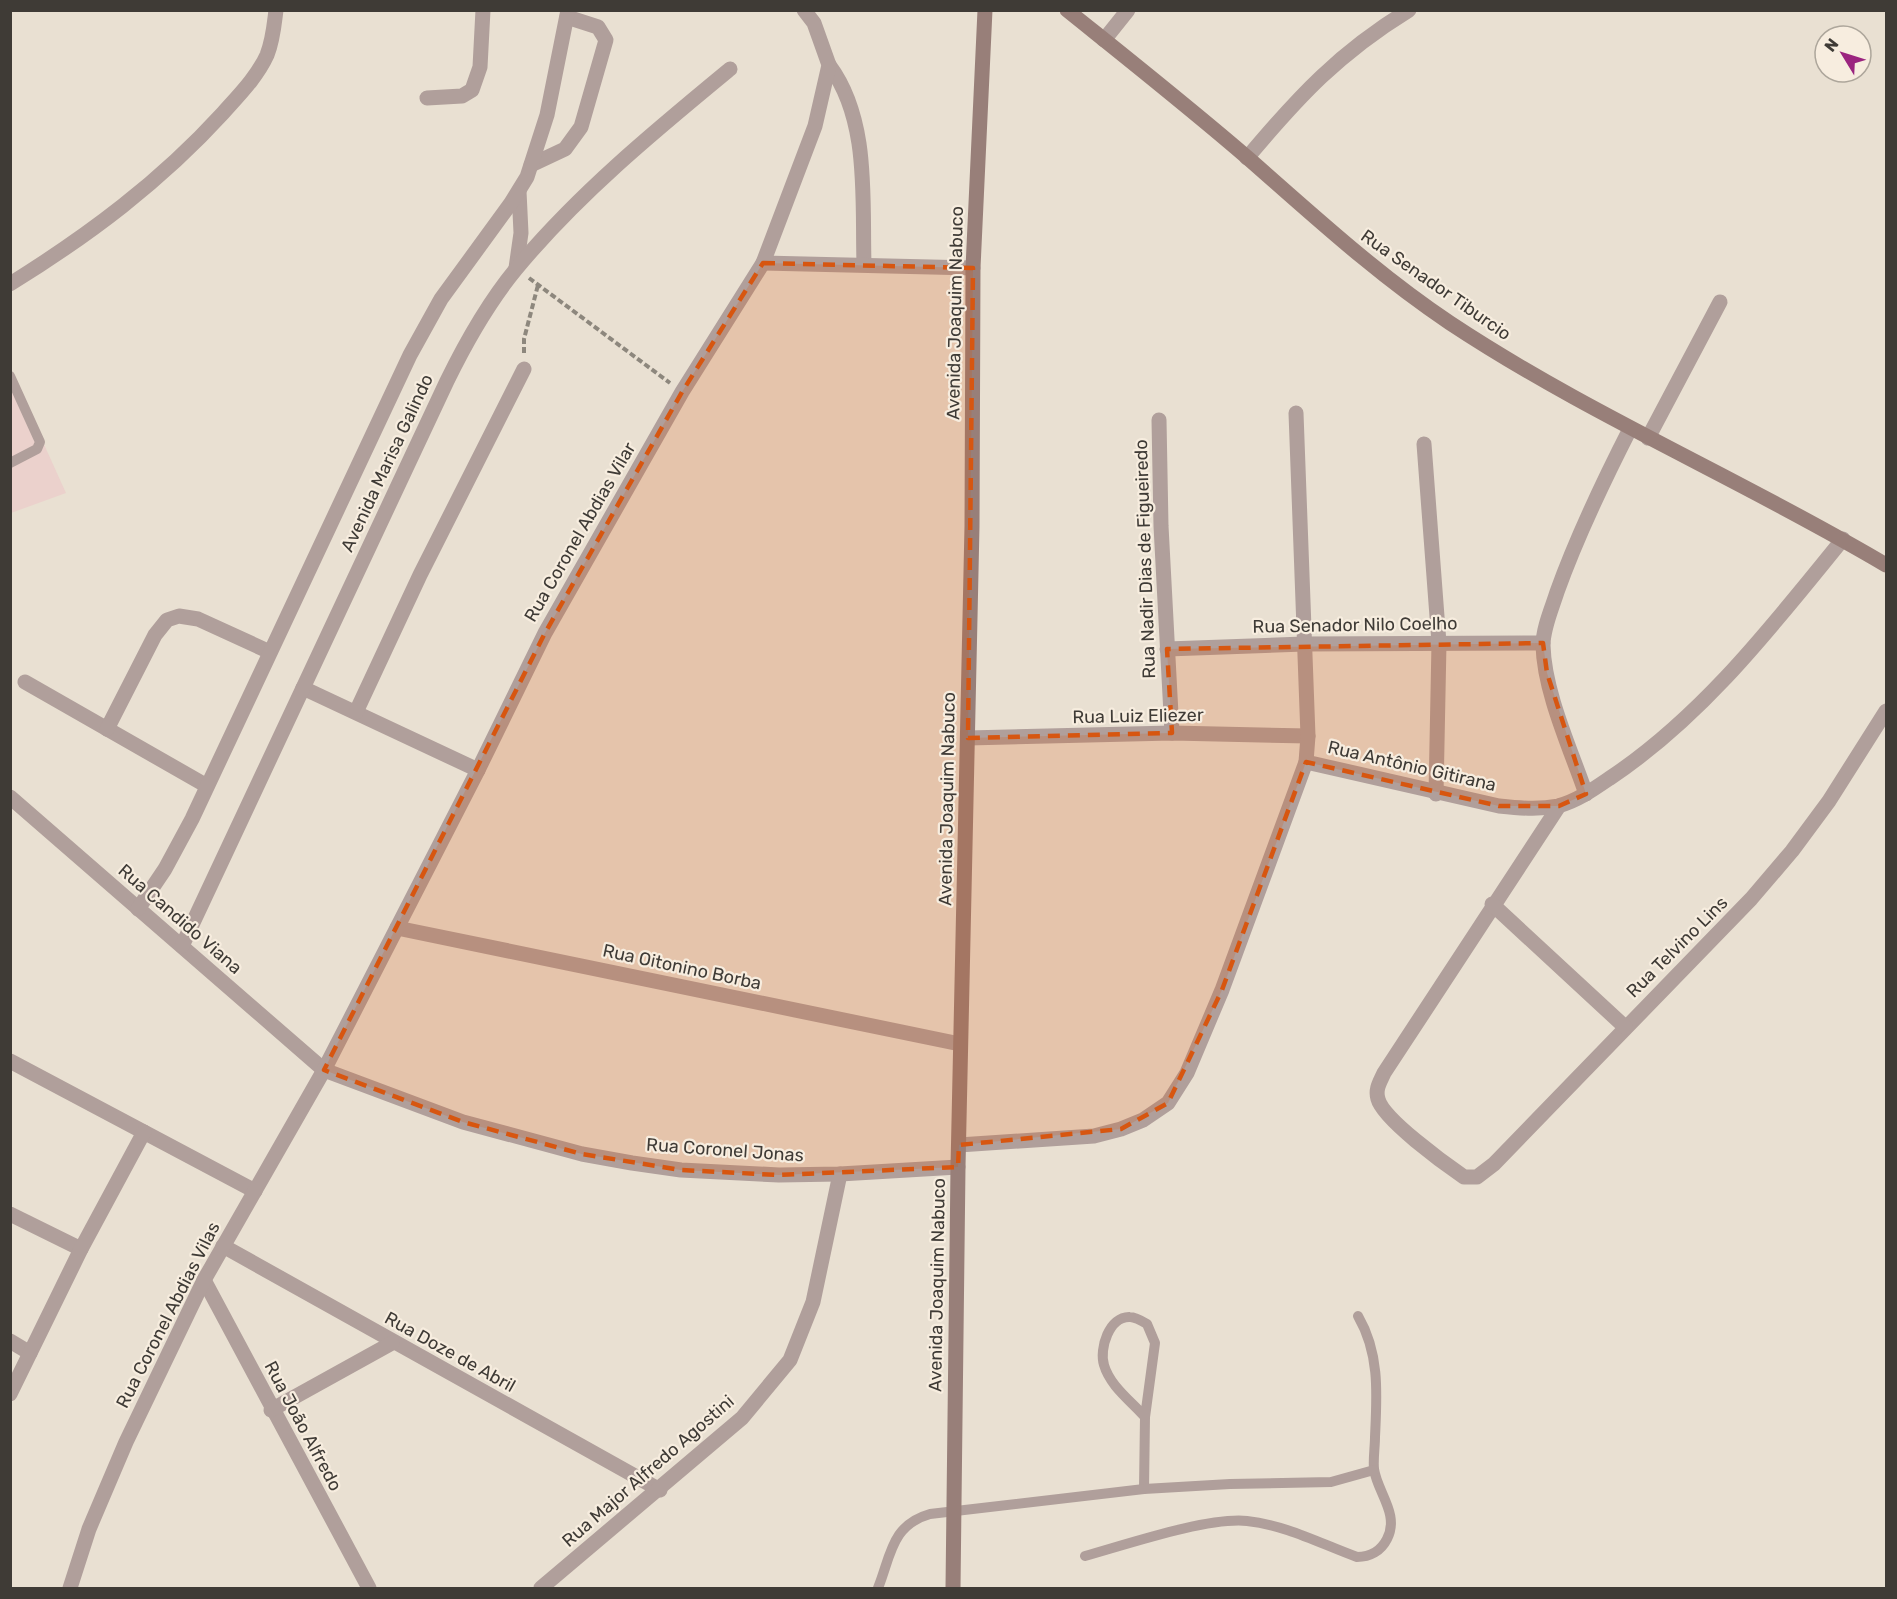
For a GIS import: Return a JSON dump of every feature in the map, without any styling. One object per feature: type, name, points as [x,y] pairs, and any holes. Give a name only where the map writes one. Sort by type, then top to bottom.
[{"type":"street","points":[[10,284],[79,242],[136,197],[189,150],[259,71],[273,37],[276,10]]},
{"type":"street","points":[[427,98],[462,96],[472,90],[480,67],[483,10]]},
{"type":"street","points":[[804,10],[814,23],[829,65],[848,96],[854,119],[861,165],[864,264]]},
{"type":"street","name":"Avenida Joaquim Nabuco","points":[[953,1588],[960,1044],[968,738],[973,268],[985,10]]},
{"type":"street","name":"Rua Senador Tiburcio","points":[[1067,10],[1247,158],[1341,240],[1449,322],[1519,366],[1630,429],[1843,539],[1887,565]]},
{"type":"street","points":[[1104,40],[1128,10]]},
{"type":"street","points":[[1247,158],[1317,78],[1356,45],[1409,10]]},
{"type":"street","points":[[531,165],[564,149],[581,127],[606,40],[598,27],[568,14]]},
{"type":"street","name":"Avenida Marisa Galindo","points":[[138,909],[179,846],[415,345],[446,292],[519,190],[531,165],[547,115],[568,14]]},
{"type":"street","name":"Rua Coronel Abdias Vilar","points":[[324,1070],[478,770],[545,633],[682,392],[763,263],[815,126],[829,65]]},
{"type":"street","name":"Avenida Marisa Galindo","points":[[182,946],[456,361],[481,317],[516,269],[602,181],[730,69]]},
{"type":"street","points":[[516,269],[520,232],[519,190]]},
{"type":"street","points":[[763,263],[973,268]]},
{"type":"street","points":[[1648,438],[1720,302]]},
{"type":"street","points":[[356,712],[420,575],[524,369]]},
{"type":"street","points":[[1296,413],[1308,736],[1306,762]]},
{"type":"street","name":"Rua Nadir Dias de Figueiredo","points":[[1159,420],[1167,649],[1173,733]]},
{"type":"street","points":[[1586,794],[1546,673],[1543,644],[1550,612],[1573,550],[1594,500],[1630,429]]},
{"type":"street","points":[[1424,444],[1439,643],[1436,794]]},
{"type":"street","name":"Rua Antônio Gitirana","points":[[959,1145],[1094,1136],[1121,1130],[1143,1120],[1168,1103],[1187,1073],[1218,1000],[1306,762],[1436,794],[1529,809],[1559,806],[1586,794],[1633,763],[1681,721],[1753,649],[1843,539]]},
{"type":"street","points":[[107,729],[155,635],[167,620],[179,616],[198,620],[270,652]]},
{"type":"street","name":"Rua Senador Nilo Coelho","points":[[1167,649],[1304,644],[1543,644]]},
{"type":"street","points":[[25,682],[207,786]]},
{"type":"street","points":[[303,688],[478,770]]},
{"type":"street","name":"Rua Telvino Lins","points":[[1492,904],[1376,1089],[1378,1102],[1389,1116],[1464,1177],[1477,1177],[1494,1164],[1625,1027],[1716,937],[1792,851],[1829,801],[1887,711]]},
{"type":"street","name":"Rua Luiz Eliezer","points":[[968,738],[1173,733],[1308,736]]},
{"type":"street","name":"Rua Candido Viana","points":[[10,797],[324,1070]]},
{"type":"street","points":[[1559,806],[1492,904],[1625,1027]]},
{"type":"street","name":"Rua Oitonino Borba","points":[[397,928],[960,1044]]},
{"type":"street","points":[[10,1061],[255,1191]]},
{"type":"street","name":"Rua Coronel Jonas","points":[[324,1070],[464,1122],[582,1154],[681,1170],[840,1174],[958,1167]]},
{"type":"street","name":"Rua Coronel Abdias Vilas","points":[[70,1588],[89,1529],[121,1453],[204,1280],[324,1070]]},
{"type":"street","points":[[10,1394],[81,1249],[144,1132]]},
{"type":"street","name":"Rua Major Alfredo Agostini","points":[[542,1588],[742,1418],[790,1360],[813,1302],[840,1174]]},
{"type":"street","points":[[10,1215],[81,1249]]},
{"type":"street","name":"Rua Doze de Abril","points":[[223,1246],[392,1343],[660,1490]]},
{"type":"street","name":"Rua João Alfredo","points":[[204,1280],[271,1410],[369,1588]]},
{"type":"street","points":[[10,1341],[30,1353]]},
{"type":"street","points":[[271,1410],[392,1343]]},
{"type":"lane","points":[[10,376],[40,442],[37,449],[10,463]]},
{"type":"lane","points":[[1085,1556],[1213,1523],[1245,1521],[1270,1525],[1357,1557],[1368,1557],[1387,1540],[1391,1524],[1387,1501],[1374,1470],[1377,1385],[1374,1355],[1367,1333],[1358,1316]]},
{"type":"lane","points":[[1144,1489],[1145,1417],[1155,1343],[1147,1324],[1129,1317],[1119,1320],[1109,1330],[1104,1347],[1103,1364],[1110,1378],[1145,1417]]},
{"type":"lane","points":[[879,1588],[892,1549],[904,1527],[922,1516],[1144,1489],[1331,1482],[1374,1470]]},
{"type":"path","points":[[516,269],[682,392]]},
{"type":"path","points":[[524,369],[524,339],[538,285]]},
{"type":"highlighted area","points":[[763,263],[973,268],[968,738],[1172,733],[1167,649],[1543,643],[1547,673],[1586,794],[1559,806],[1499,806],[1306,762],[1222,990],[1168,1103],[1121,1129],[959,1145],[958,1167],[779,1175],[681,1170],[582,1154],[463,1122],[324,1070],[545,633],[682,392]]},
{"type":"shaded area","points":[[10,369],[66,493],[11,513],[10,513]]}]
